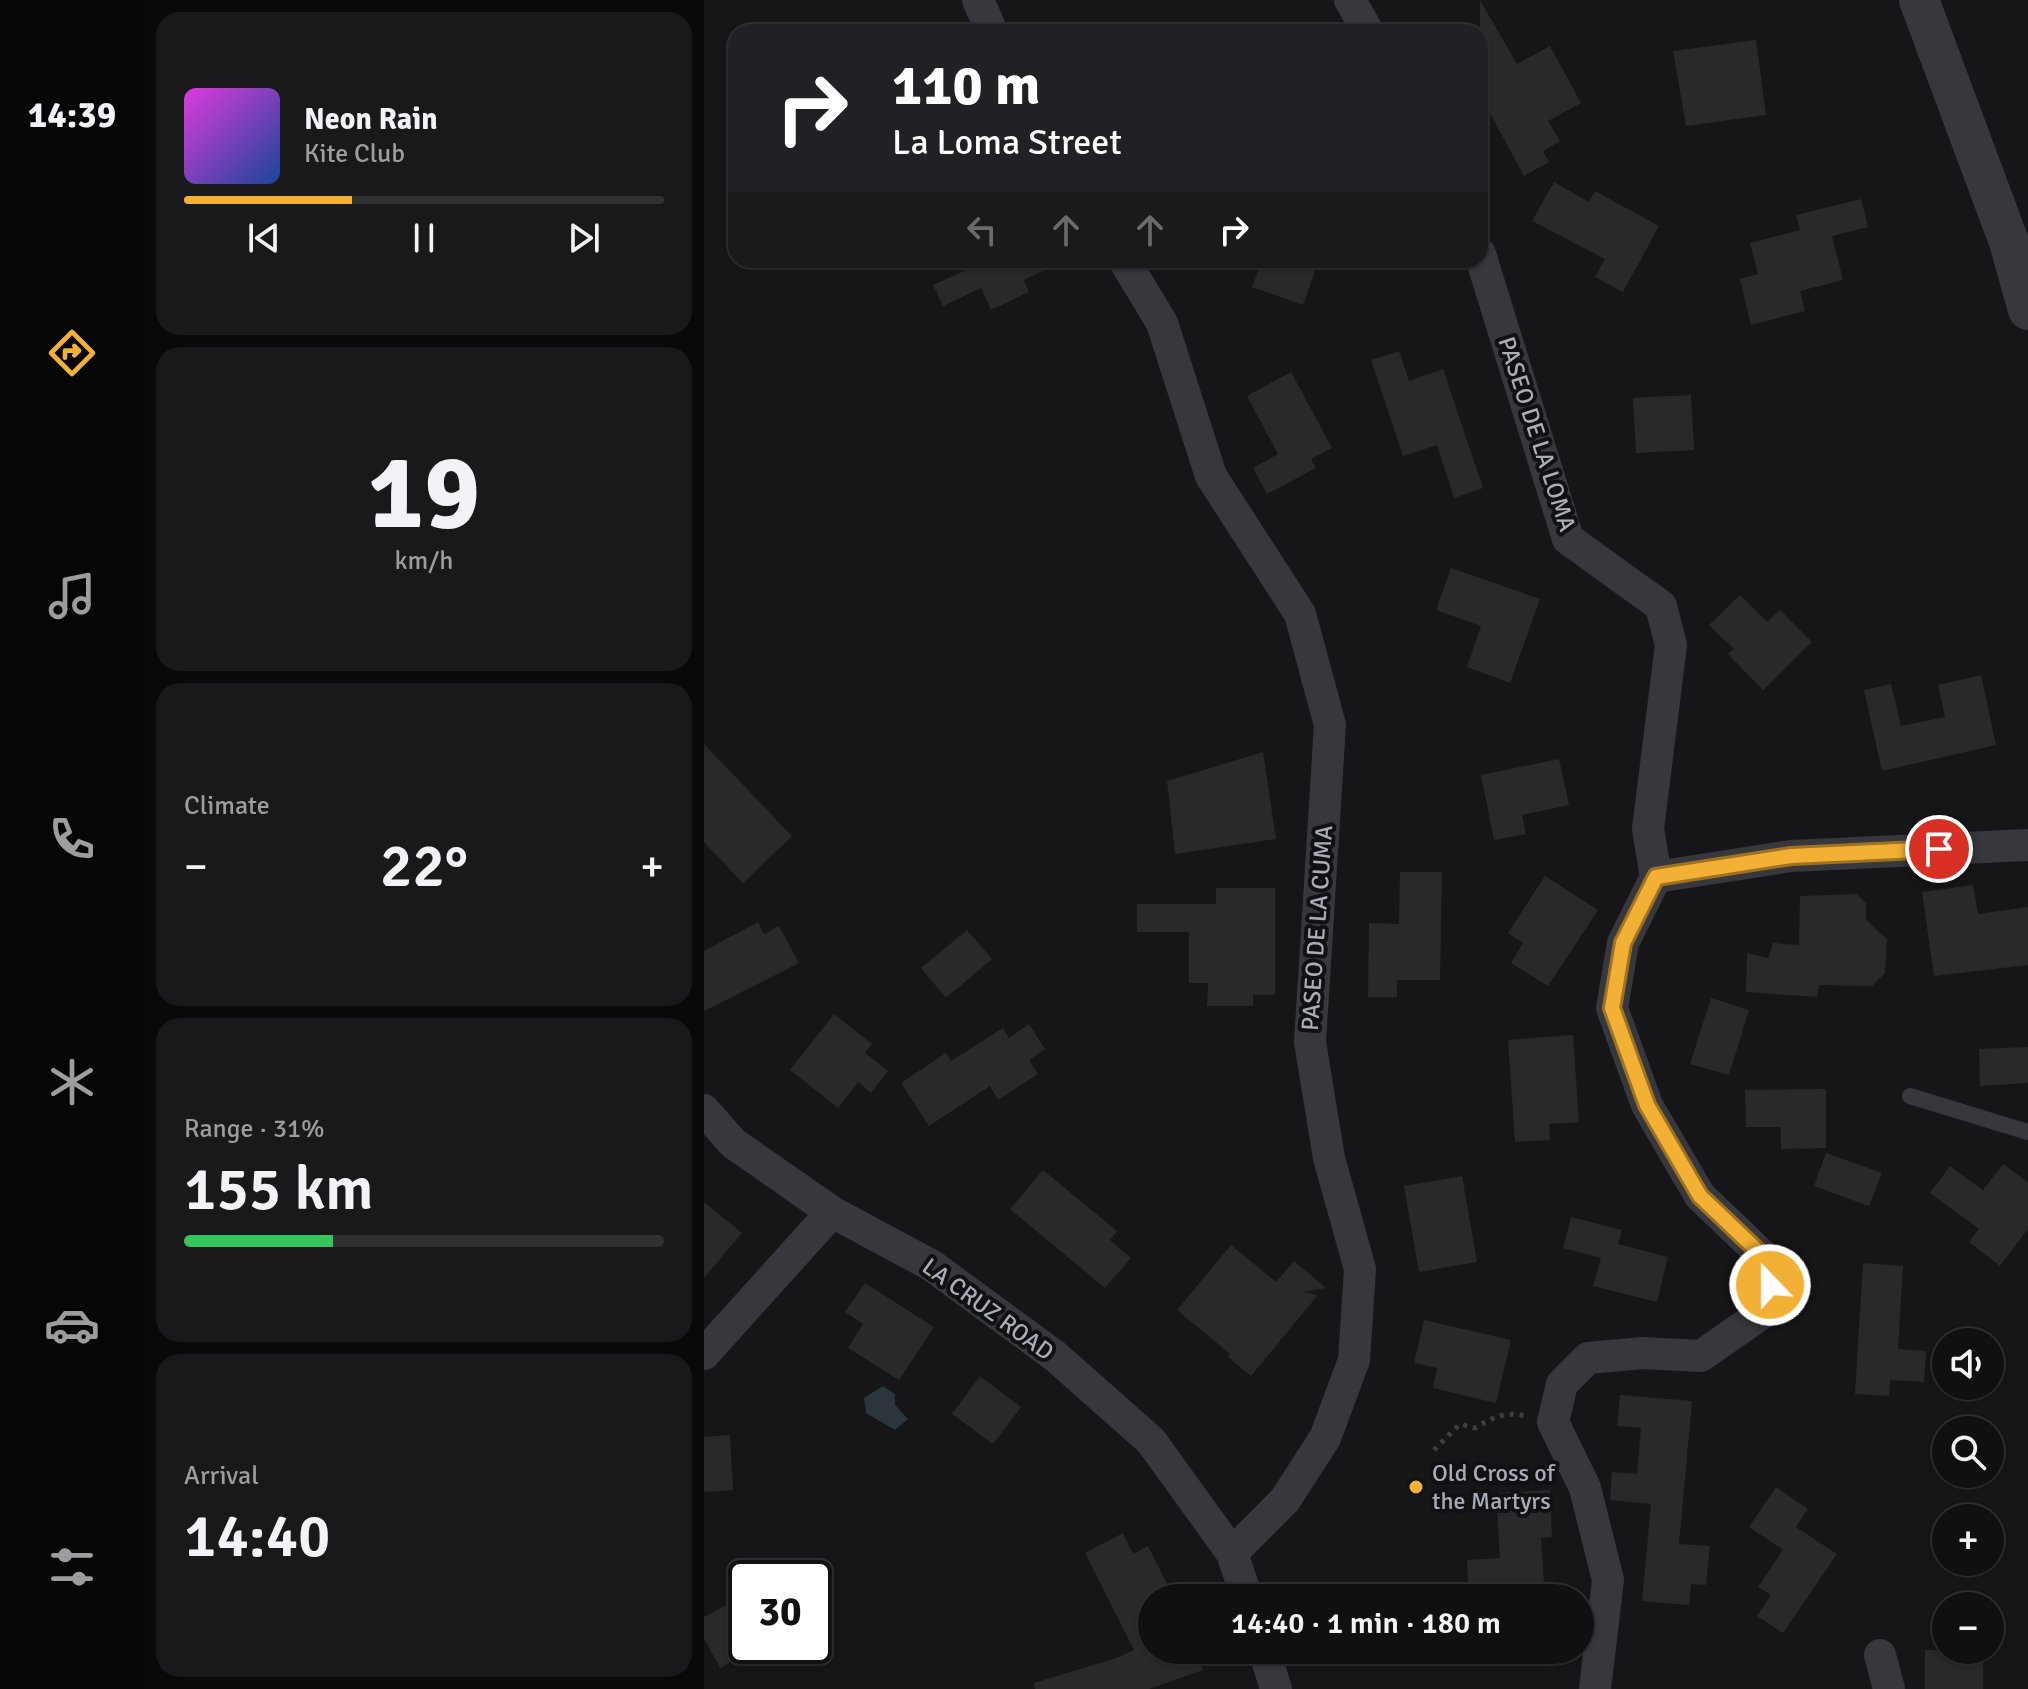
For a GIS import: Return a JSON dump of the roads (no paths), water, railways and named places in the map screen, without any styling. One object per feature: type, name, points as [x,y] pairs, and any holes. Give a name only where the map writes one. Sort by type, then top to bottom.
[{"type":"street","points":[[978,0],[988,24]]},
{"type":"street","points":[[1350,0],[1364,24]]},
{"type":"street","points":[[1919,0],[2019,239],[2028,310]]},
{"type":"street","name":"PASEO DE LA CUMA","points":[[1129,268],[1162,323],[1211,476],[1300,614],[1330,725],[1310,1042],[1329,1158],[1360,1269],[1354,1360],[1325,1438],[1285,1500],[1232,1553]]},
{"type":"street","name":"PASEO DE LA LOMA","points":[[1484,268],[1568,539],[1661,606],[1671,645],[1648,829],[1656,877]]},
{"type":"street","points":[[1595,1689],[1608,1580],[1585,1488],[1553,1422],[1562,1384],[1588,1358],[1643,1353],[1701,1356],[1761,1314],[1770,1285],[1763,1256],[1700,1196],[1655,1118],[1612,1008],[1623,943],[1656,877],[1791,856],[2028,845]]},
{"type":"street","name":"LA CRUZ ROAD","points":[[704,1110],[733,1143],[832,1212],[931,1265],[1055,1356],[1151,1441],[1232,1553]]},
{"type":"street","points":[[704,1354],[832,1212]]},
{"type":"street","points":[[1232,1553],[1242,1584]]},
{"type":"street","points":[[1880,1655],[1889,1689]]},
{"type":"street","points":[[1268,1664],[1276,1689]]},
{"type":"lane","points":[[1910,1096],[2028,1132]]},
{"type":"place","name":"Old Cross of the Martyrs","points":[[1416,1487]]}]
